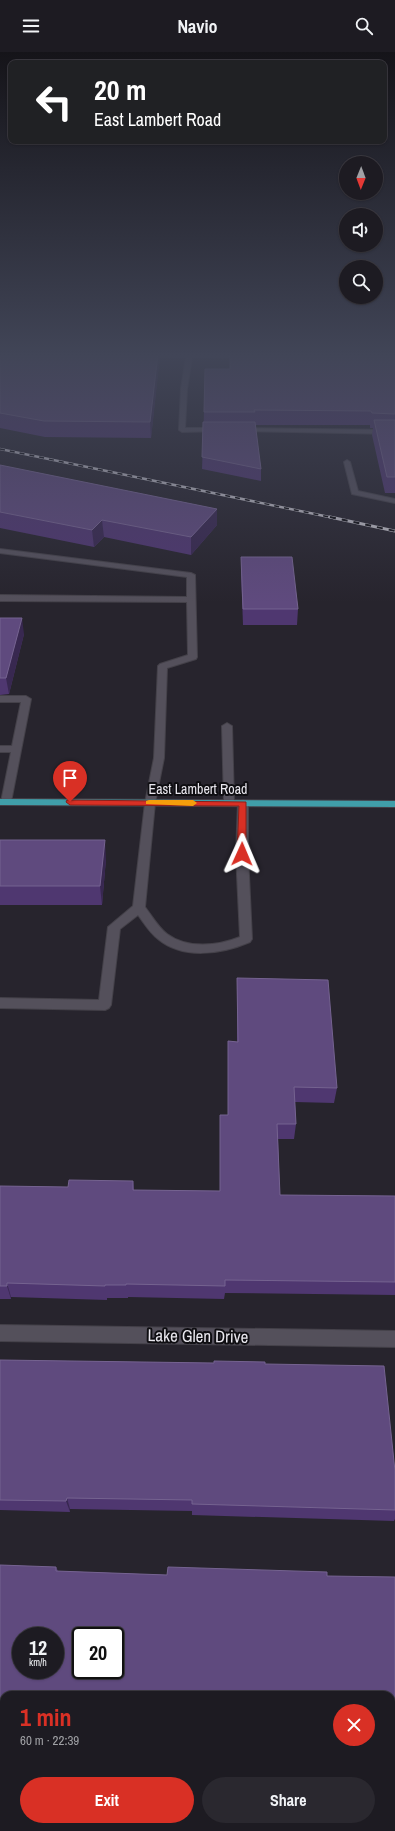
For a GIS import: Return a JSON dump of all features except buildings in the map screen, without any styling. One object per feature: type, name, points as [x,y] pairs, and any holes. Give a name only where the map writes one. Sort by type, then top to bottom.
[{"type":"main road","name":"East Lambert Road","points":[[3,802],[395,804]]},
{"type":"street","points":[[347,462],[355,492],[395,501]]},
{"type":"street","points":[[0,551],[191,575],[193,657],[163,666],[159,758],[150,803],[139,908],[163,937],[183,946],[209,949],[234,945],[246,938],[242,854],[243,803]]},
{"type":"street","points":[[0,598],[192,600]]},
{"type":"street","points":[[0,699],[26,700],[17,749],[3,802]]},
{"type":"street","points":[[227,726],[229,803]]},
{"type":"street","points":[[0,749],[17,749]]},
{"type":"street","points":[[0,1003],[105,1005],[114,926],[139,908]]},
{"type":"street","name":"Lake Glen Drive","points":[[0,1333],[395,1339]]},
{"type":"railway","points":[[0,449],[334,518]]},
{"type":"railway","points":[[330,517],[395,531]]},
{"type":"slow traffic","points":[[149,803],[193,803]]},
{"type":"route","points":[[70,802],[243,803],[242,854]]}]
